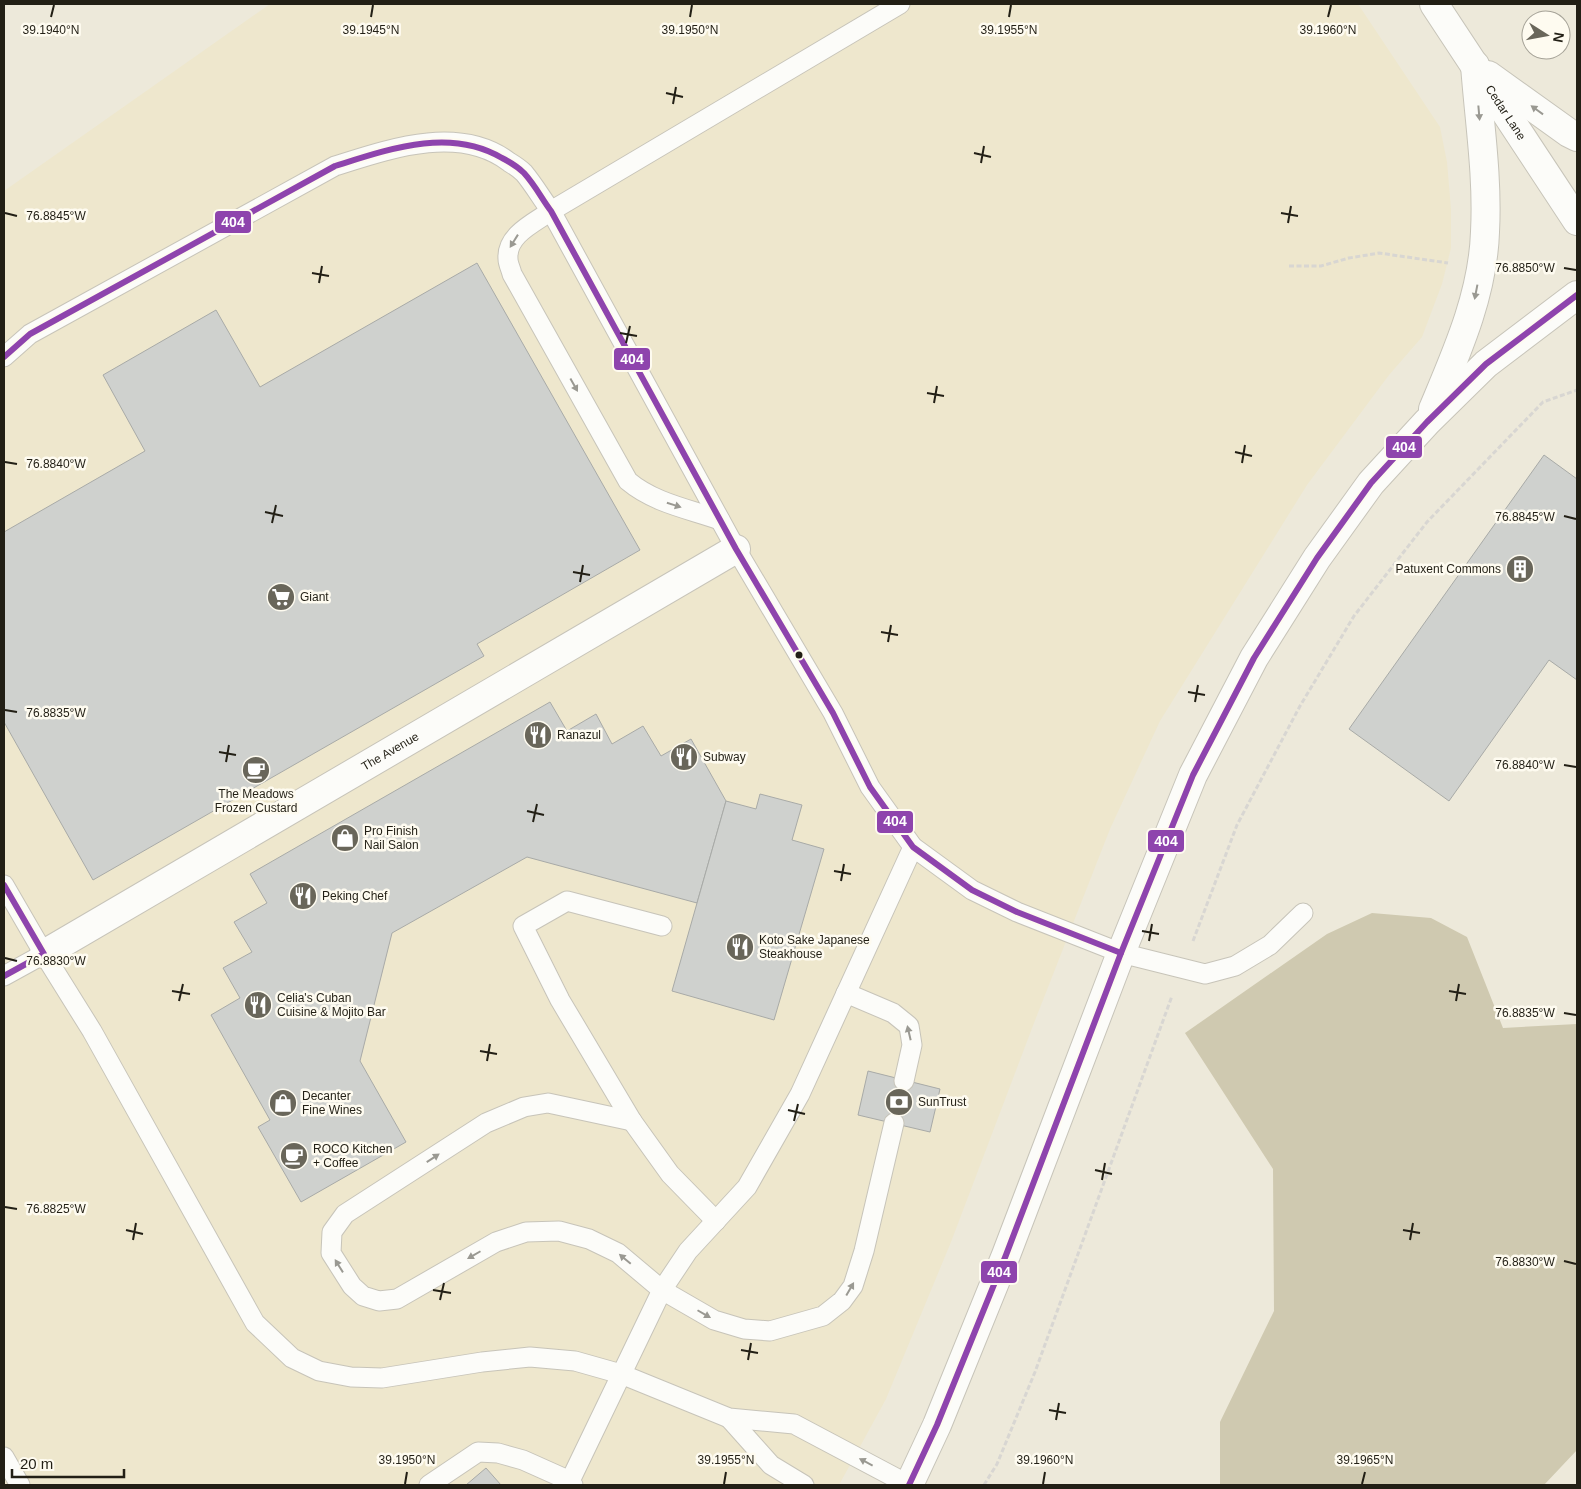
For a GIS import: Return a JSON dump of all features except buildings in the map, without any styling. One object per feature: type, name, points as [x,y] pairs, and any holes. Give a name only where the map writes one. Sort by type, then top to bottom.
[{"type":"street","name":"Cedar Lane","points":[[1434,4],[1577,220]]},
{"type":"street","points":[[1475,65],[1577,137]]},
{"type":"street","points":[[1427,422],[1460,344],[1474,303],[1484,241],[1485,184],[1475,65]]},
{"type":"street","points":[[909,1485],[937,1425],[1006,1255],[1121,953],[1193,774],[1254,658],[1318,558],[1371,483],[1427,422],[1486,364],[1577,296]]},
{"type":"street","name":"The Avenue","points":[[44,954],[736,549]]},
{"type":"lane","points":[[720,520],[655,499],[628,482],[512,274],[508,258],[510,244],[516,236],[551,211],[900,4]]},
{"type":"lane","points":[[4,357],[30,334],[335,166],[387,150],[433,142],[468,144],[497,153],[523,172],[551,211],[736,549],[833,713],[870,787],[913,847],[972,890],[1017,912],[1121,953],[1205,974],[1235,966],[1270,945],[1303,913]]},
{"type":"lane","points":[[429,1485],[478,1452],[498,1453],[523,1460],[571,1483],[662,1290],[688,1251],[747,1187],[800,1094],[913,847]]},
{"type":"lane","points":[[4,885],[92,1032],[255,1323],[292,1358],[319,1370],[351,1377],[382,1378],[482,1362],[530,1357],[576,1361],[621,1374],[729,1418],[794,1424],[909,1485]]},
{"type":"lane","points":[[662,926],[566,901],[523,926],[560,1000],[632,1121],[670,1174],[716,1221]]},
{"type":"lane","points":[[4,976],[44,954]]},
{"type":"lane","points":[[846,993],[893,1013],[909,1026],[912,1045],[904,1080]]},
{"type":"lane","points":[[632,1121],[548,1103],[524,1107],[486,1123],[345,1214],[332,1232],[332,1253],[352,1286],[363,1296],[379,1301],[397,1299],[496,1242],[526,1232],[559,1231],[589,1239],[618,1253],[662,1290],[714,1320],[744,1329],[770,1331],[823,1316],[842,1301],[853,1286],[864,1251],[894,1123]]},
{"type":"lane","points":[[729,1418],[771,1465],[804,1485]]},
{"type":"lane","points":[[4,1457],[20,1485]]},
{"type":"path","points":[[1289,266],[1321,266],[1349,258],[1379,253],[1454,264]]},
{"type":"path","points":[[1191,946],[1237,825],[1300,706],[1354,616],[1426,522],[1543,402],[1577,390]]},
{"type":"path","points":[[984,1485],[997,1464],[1036,1372],[1173,993]]},
{"type":"shaded area","points":[[270,4],[1358,4],[1440,127],[1447,162],[1451,209],[1451,248],[1442,284],[1422,337],[1389,375],[1307,485],[1160,721],[1110,829],[951,1242],[886,1399],[839,1485],[4,1485],[4,191]]},
{"type":"shaded area","points":[[1372,913],[1431,918],[1467,937],[1503,1028],[1577,1024],[1577,1450],[1544,1485],[1220,1485],[1220,1422],[1274,1311],[1273,1169],[1185,1033],[1327,934]]},
{"type":"transit line","name":"404","points":[[4,357],[30,334],[335,166],[398,148],[441,142],[462,144],[482,149],[505,160],[524,173],[551,211],[736,549],[833,713],[870,787],[913,847],[972,890],[1017,912],[1121,953]]},
{"type":"transit line","name":"404","points":[[909,1485],[937,1425],[1006,1255],[1121,953],[1193,775],[1254,658],[1317,558],[1371,483],[1427,422],[1486,364],[1577,295]]},
{"type":"transit line","name":"404","points":[[4,885],[44,954],[4,976]]},
{"type":"place","name":"Patuxent Commons","points":[[1520,569]]},
{"type":"place","name":"Giant","points":[[281,597]]},
{"type":"place","name":"Ranazul","points":[[538,735]]},
{"type":"place","name":"Subway","points":[[684,757]]},
{"type":"place","name":"The Meadows Frozen Custard","points":[[256,770]]},
{"type":"place","name":"Pro Finish Nail Salon","points":[[345,838]]},
{"type":"place","name":"Peking Chef","points":[[303,896]]},
{"type":"place","name":"Koto Sake Japanese Steakhouse","points":[[740,947]]},
{"type":"place","name":"Celia's Cuban Cuisine & Mojito Bar","points":[[258,1005]]},
{"type":"place","name":"SunTrust","points":[[899,1102]]},
{"type":"place","name":"Decanter Fine Wines","points":[[283,1103]]},
{"type":"place","name":"ROCO Kitchen + Coffee","points":[[294,1156]]}]
